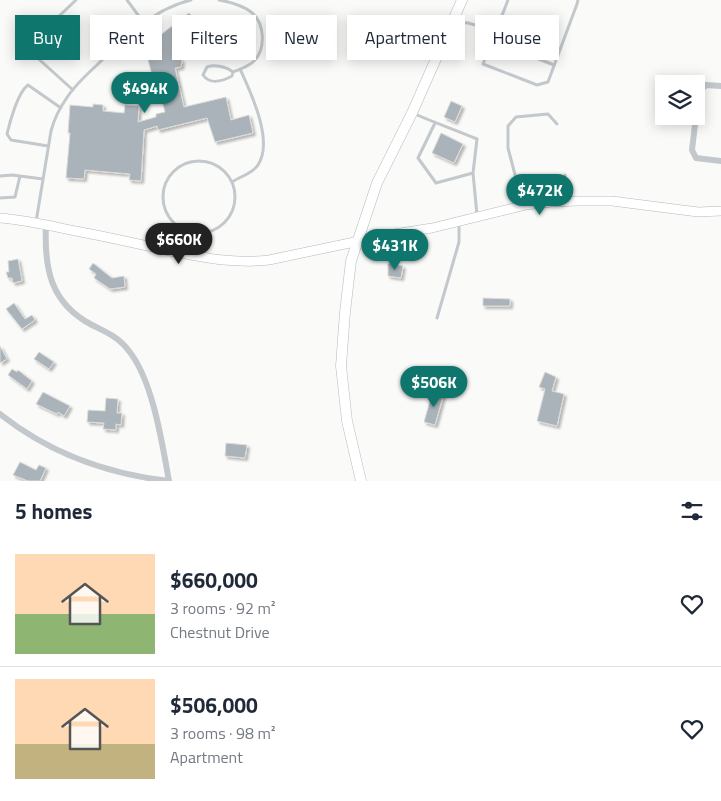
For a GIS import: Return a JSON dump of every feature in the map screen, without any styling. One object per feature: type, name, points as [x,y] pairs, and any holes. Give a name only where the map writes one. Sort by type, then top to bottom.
[{"type":"main road","points":[[455,15],[462,0]]},
{"type":"main road","points":[[361,481],[347,421],[341,366],[344,312],[351,261],[377,183],[412,113],[435,60]]},
{"type":"street","points":[[705,86],[721,86]]},
{"type":"street","points":[[695,125],[692,150],[696,158],[721,161]]},
{"type":"street","points":[[0,218],[36,223],[190,255],[233,262],[251,262],[269,260],[523,206],[568,201],[612,201],[698,212],[721,211]]},
{"type":"street","points":[[0,414],[52,447],[88,463],[127,474],[169,481],[151,399],[137,364],[129,350],[118,339],[79,317],[58,295],[51,281],[46,263],[46,225]]},
{"type":"lane","points":[[73,90],[32,53],[30,48],[31,43],[76,0]]},
{"type":"lane","points":[[127,0],[138,15]]},
{"type":"lane","points":[[156,15],[166,8],[191,0]]},
{"type":"lane","points":[[219,0],[253,13],[259,22],[262,35],[262,48],[255,60],[246,67],[233,72]]},
{"type":"lane","points":[[502,15],[508,0]]},
{"type":"lane","points":[[485,60],[483,64],[537,85],[548,82],[578,0]]},
{"type":"lane","points":[[36,223],[52,127],[66,99],[102,60]]},
{"type":"lane","points":[[541,60],[554,65]]},
{"type":"lane","points":[[212,66],[229,68],[233,72],[230,78],[216,81],[206,79],[203,75],[207,67],[212,66]]},
{"type":"lane","points":[[232,182],[249,174],[258,167],[264,150],[256,108],[240,70]]},
{"type":"lane","points":[[48,146],[11,140],[7,134],[10,123],[25,87],[28,85],[61,108]]},
{"type":"lane","points":[[412,113],[477,139],[473,173],[477,217]]},
{"type":"lane","points":[[523,206],[508,148],[508,126],[516,117],[542,113],[548,114],[557,124]]},
{"type":"lane","points":[[435,123],[418,158],[436,183],[473,173]]},
{"type":"lane","points":[[198,160],[215,164],[225,171],[236,193],[231,215],[223,224],[214,230],[202,233],[194,232],[180,228],[171,220],[165,210],[163,190],[170,174],[179,166],[198,160]]},
{"type":"lane","points":[[565,175],[568,201]]},
{"type":"lane","points":[[0,176],[20,176],[43,180]]},
{"type":"lane","points":[[0,198],[15,197],[20,176]]},
{"type":"lane","points":[[437,318],[459,242],[458,221]]},
{"type":"lane","points":[[190,255],[194,232]]},
{"type":"building","points":[[172,26],[172,60],[182,61],[181,67],[175,68],[184,107],[226,97],[231,120],[249,115],[253,133],[215,142],[207,118],[158,130],[157,126],[144,130],[141,181],[129,180],[130,174],[85,170],[84,179],[66,178],[70,133],[68,133],[70,105],[93,107],[93,104],[103,105],[103,111],[124,113],[125,105],[139,106],[138,122],[156,117],[156,114],[165,112],[156,79],[153,79],[148,60],[162,60],[162,34]]},
{"type":"building","points":[[451,101],[462,106],[455,122],[444,117]]},
{"type":"building","points":[[441,133],[463,144],[454,163],[432,153]]},
{"type":"building","points":[[18,259],[22,281],[13,283],[12,278],[8,278],[6,272],[9,272],[8,261]]},
{"type":"building","points":[[93,263],[112,278],[124,276],[125,287],[110,289],[94,278],[96,274],[89,269]]},
{"type":"building","points":[[388,263],[403,266],[401,278],[388,276]]},
{"type":"building","points":[[483,298],[510,299],[510,306],[483,306]]},
{"type":"building","points":[[14,303],[25,319],[32,315],[35,320],[22,329],[6,309]]},
{"type":"building","points":[[0,346],[7,359],[0,363]]},
{"type":"building","points":[[39,352],[54,362],[49,369],[34,359]]},
{"type":"building","points":[[12,369],[17,372],[18,370],[32,381],[27,389],[8,375]]},
{"type":"building","points":[[545,372],[556,377],[552,391],[564,394],[557,426],[537,421],[545,389],[539,387]]},
{"type":"building","points":[[433,390],[444,393],[435,425],[424,422]]},
{"type":"building","points":[[43,392],[70,406],[64,416],[36,404]]},
{"type":"building","points":[[106,398],[118,399],[117,413],[122,413],[121,425],[116,424],[116,430],[103,429],[104,423],[87,422],[88,410],[105,411]]},
{"type":"building","points":[[226,443],[247,445],[245,458],[225,456]]},
{"type":"building","points":[[20,462],[36,470],[39,465],[46,468],[40,481],[28,481],[13,475]]}]
